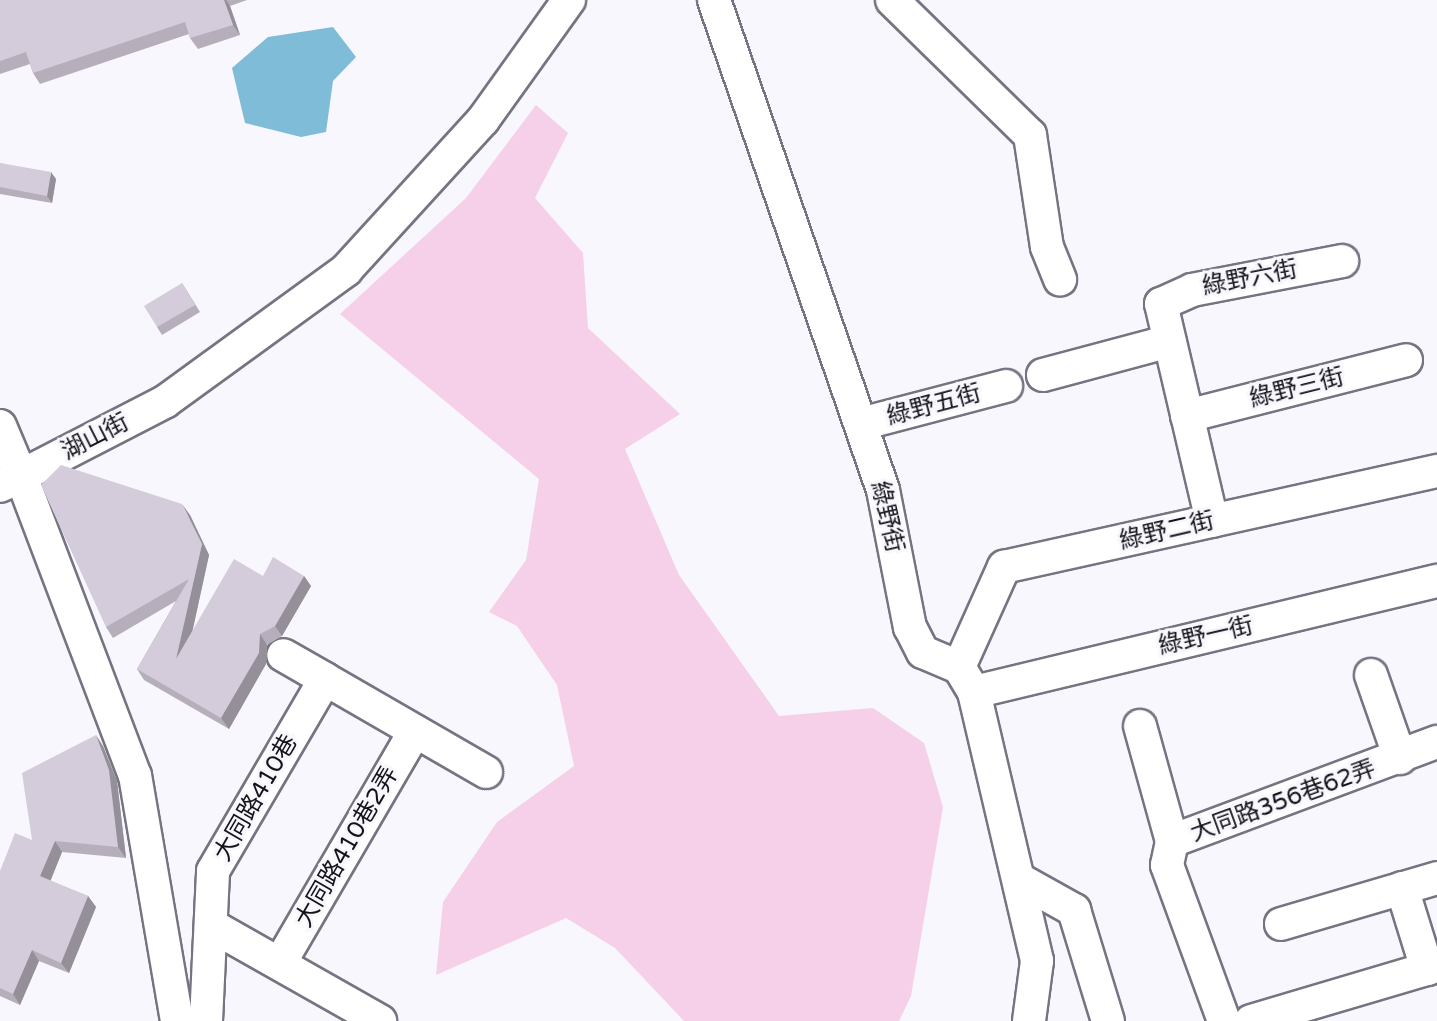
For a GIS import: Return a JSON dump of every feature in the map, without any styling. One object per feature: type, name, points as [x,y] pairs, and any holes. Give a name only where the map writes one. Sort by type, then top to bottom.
[{"type":"street","name":"湖山街","points":[[11,481],[166,401],[346,270],[483,120],[569,0]]},
{"type":"street","name":"綠野街","points":[[714,0],[883,490],[910,627],[923,652],[966,679]]},
{"type":"street","points":[[892,0],[1030,135],[1047,247],[1060,279]]},
{"type":"street","name":"綠野六街","points":[[1170,341],[1161,304],[1192,290],[1342,261]]},
{"type":"street","points":[[1043,375],[1170,341],[1212,521]]},
{"type":"street","name":"綠野三街","points":[[1187,416],[1406,360]]},
{"type":"street","name":"綠野五街","points":[[861,424],[1006,386]]},
{"type":"street","points":[[0,426],[11,481],[135,776],[177,1021]]},
{"type":"street","name":"綠野二街","points":[[966,679],[1004,567],[1437,471]]},
{"type":"street","name":"綠野一街","points":[[966,679],[1437,581]]},
{"type":"street","points":[[283,655],[486,772]]},
{"type":"street","points":[[1371,675],[1400,758]]},
{"type":"street","name":"大同路410巷","points":[[206,1021],[214,927],[213,871],[325,679]]},
{"type":"street","points":[[966,679],[1022,881],[1037,961],[1029,1021]]},
{"type":"street","points":[[1140,726],[1172,841]]},
{"type":"street","name":"大同路410巷2弄","points":[[280,963],[415,731]]},
{"type":"street","name":"大同路356巷62弄","points":[[1224,1021],[1167,865],[1172,841],[1437,742]]},
{"type":"street","points":[[1281,924],[1437,878]]},
{"type":"street","points":[[1022,881],[1074,910],[1108,1021]]},
{"type":"street","points":[[1263,1019],[1432,967],[1402,888]]},
{"type":"street","points":[[214,927],[380,1021]]},
{"type":"shaded area","points":[[536,105],[568,133],[535,198],[583,253],[588,328],[680,414],[625,449],[679,575],[779,716],[873,708],[924,743],[943,807],[911,996],[899,1021],[684,1021],[615,948],[566,918],[436,975],[443,902],[497,822],[574,766],[557,685],[517,626],[489,612],[526,560],[539,479],[340,314],[466,198]]},
{"type":"water","points":[[333,27],[356,57],[333,81],[326,132],[301,137],[245,123],[232,68],[268,37]]},
{"type":"building","points":[[0,0],[224,0],[233,25],[190,38],[185,22],[33,73],[26,52],[0,61]]},
{"type":"building","points":[[0,163],[51,172],[47,196],[0,187]]},
{"type":"building","points":[[182,283],[195,305],[157,327],[144,306]]},
{"type":"building","points":[[61,465],[182,504],[202,544],[176,659],[234,559],[263,576],[273,557],[304,576],[275,626],[260,634],[259,653],[221,718],[137,669],[189,579],[106,627],[41,485]]},
{"type":"building","points":[[96,735],[109,770],[118,847],[55,841],[40,876],[88,896],[61,963],[32,950],[13,994],[0,988],[0,871],[15,833],[32,840],[22,773]]}]
